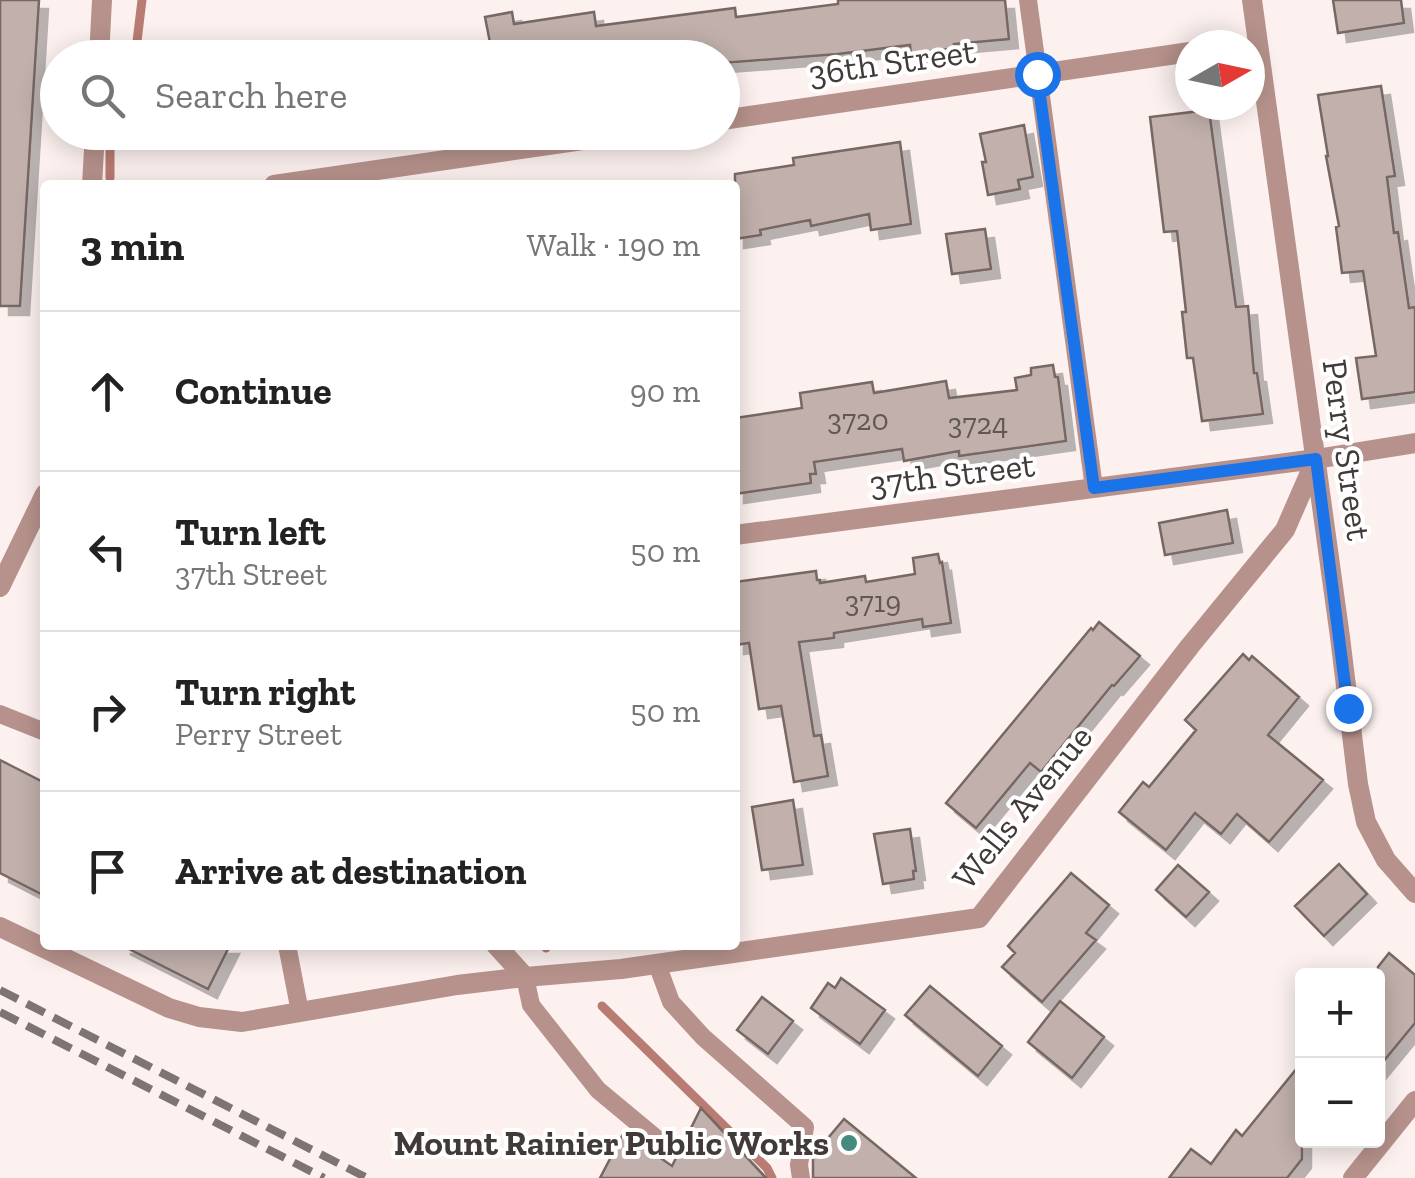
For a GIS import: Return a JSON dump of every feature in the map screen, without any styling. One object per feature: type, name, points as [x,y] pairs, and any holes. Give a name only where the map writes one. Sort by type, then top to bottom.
[{"type":"street","points":[[100,40],[102,0]]},
{"type":"street","name":"Perry Street","points":[[1249,30],[1252,0]]},
{"type":"street","name":"36th Street","points":[[740,117],[1175,54]]},
{"type":"street","name":"Perry Street","points":[[1260,120],[1316,459],[1358,784],[1366,822],[1386,860],[1415,893]]},
{"type":"street","points":[[92,180],[93,150]]},
{"type":"street","points":[[308,180],[514,150]]},
{"type":"street","name":"37th Street","points":[[740,534],[1415,443]]},
{"type":"street","name":"Wells Avenue","points":[[48,950],[169,1008],[199,1017],[242,1022],[457,985],[658,964],[979,918],[1285,530],[1316,459]]},
{"type":"street","points":[[0,587],[40,504]]},
{"type":"street","name":"Wells Avenue","points":[[0,927],[40,946]]},
{"type":"street","points":[[500,950],[524,977]]},
{"type":"street","points":[[1353,1178],[1415,1101]]},
{"type":"lane","points":[[1028,0],[1094,488]]},
{"type":"lane","points":[[0,714],[40,730]]},
{"type":"lane","points":[[287,950],[300,1012]]},
{"type":"lane","points":[[658,964],[671,1002],[702,1037],[805,1127],[799,1165],[801,1178]]},
{"type":"lane","points":[[524,977],[531,1005],[598,1090],[658,1139]]},
{"type":"building","points":[[0,0],[39,0],[20,306],[0,306]]},
{"type":"building","points":[[838,0],[1005,0],[1009,39],[954,44],[955,48],[911,55],[910,45],[740,62],[740,40],[489,40],[485,17],[512,12],[514,24],[594,12],[596,26],[735,8],[736,17],[838,4]]},
{"type":"building","points":[[1333,0],[1401,0],[1404,23],[1338,33]]},
{"type":"building","points":[[1381,86],[1395,176],[1387,177],[1394,233],[1398,232],[1409,308],[1415,307],[1415,392],[1362,399],[1356,358],[1376,356],[1363,271],[1342,273],[1336,227],[1339,226],[1318,95]]},
{"type":"building","points":[[1175,114],[1175,120],[1210,120],[1236,307],[1248,306],[1254,373],[1263,414],[1202,421],[1193,358],[1187,358],[1177,231],[1164,232],[1150,117]]},
{"type":"building","points":[[1024,125],[1033,177],[1018,180],[1020,189],[988,195],[980,134]]},
{"type":"building","points":[[900,142],[911,224],[871,230],[869,214],[811,226],[810,220],[740,238],[740,180],[735,180],[735,174],[794,165],[793,158]]},
{"type":"building","points":[[985,229],[991,269],[952,274],[946,234]]},
{"type":"building","points":[[1053,365],[1066,441],[959,456],[959,451],[904,461],[902,449],[814,462],[816,474],[810,474],[811,483],[740,493],[740,417],[802,408],[800,393],[872,382],[874,393],[946,381],[949,398],[1017,390],[1015,378],[1031,375],[1031,368]]},
{"type":"building","points":[[1227,510],[1233,543],[1165,555],[1159,523]]},
{"type":"building","points":[[938,554],[951,623],[923,627],[922,619],[799,642],[814,736],[821,735],[828,776],[794,782],[781,706],[759,709],[749,643],[740,644],[740,581],[816,571],[820,583],[865,576],[866,582],[915,574],[913,558]]},
{"type":"building","points":[[1099,622],[1140,656],[1041,772],[1030,763],[976,828],[946,803]]},
{"type":"building","points":[[1243,654],[1249,660],[1252,656],[1299,697],[1268,735],[1323,780],[1269,842],[1237,814],[1221,834],[1195,813],[1166,850],[1119,812],[1143,782],[1149,787],[1196,730],[1185,720]]},
{"type":"building","points":[[0,760],[40,780],[40,893],[0,873]]},
{"type":"building","points":[[793,800],[803,865],[762,870],[752,807]]},
{"type":"building","points":[[910,829],[914,879],[883,884],[874,834]]},
{"type":"building","points":[[1339,864],[1367,894],[1324,936],[1295,906]]},
{"type":"building","points":[[1178,865],[1209,892],[1186,917],[1156,890]]},
{"type":"building","points":[[1071,873],[1109,905],[1086,933],[1096,940],[1042,1002],[1002,967],[1015,953],[1008,946]]},
{"type":"building","points":[[131,950],[228,950],[208,989]]},
{"type":"building","points":[[1389,953],[1415,975],[1415,1023],[1385,1059],[1385,968],[1378,967]]},
{"type":"building","points":[[841,978],[885,1010],[860,1044],[811,1008],[828,983],[835,988]]},
{"type":"building","points":[[930,986],[1002,1046],[978,1076],[905,1015]]},
{"type":"building","points":[[762,997],[793,1021],[768,1054],[737,1030]]},
{"type":"building","points":[[1060,1001],[1104,1037],[1072,1078],[1028,1042]]},
{"type":"building","points":[[1295,1071],[1295,1148],[1302,1148],[1302,1159],[1287,1178],[1169,1178],[1191,1149],[1211,1164],[1236,1130],[1242,1136]]},
{"type":"building","points":[[701,1108],[766,1178],[600,1178],[622,1136],[629,1136],[672,1166]]},
{"type":"building","name":"Mount Rainier Public Works","points":[[844,1119],[916,1178],[813,1178],[813,1156]]},
{"type":"waterway","points":[[137,40],[142,0]]},
{"type":"waterway","points":[[110,150],[110,178]]},
{"type":"waterway","points":[[602,1006],[767,1168],[772,1178]]},
{"type":"railway","points":[[0,990],[367,1178]]},
{"type":"railway","points":[[0,1012],[324,1178]]},
{"type":"place","name":"Mount Rainier Public Works","points":[[849,1143]]},
{"type":"route","points":[[1037,74],[1094,488],[1316,459],[1348,708]]}]
